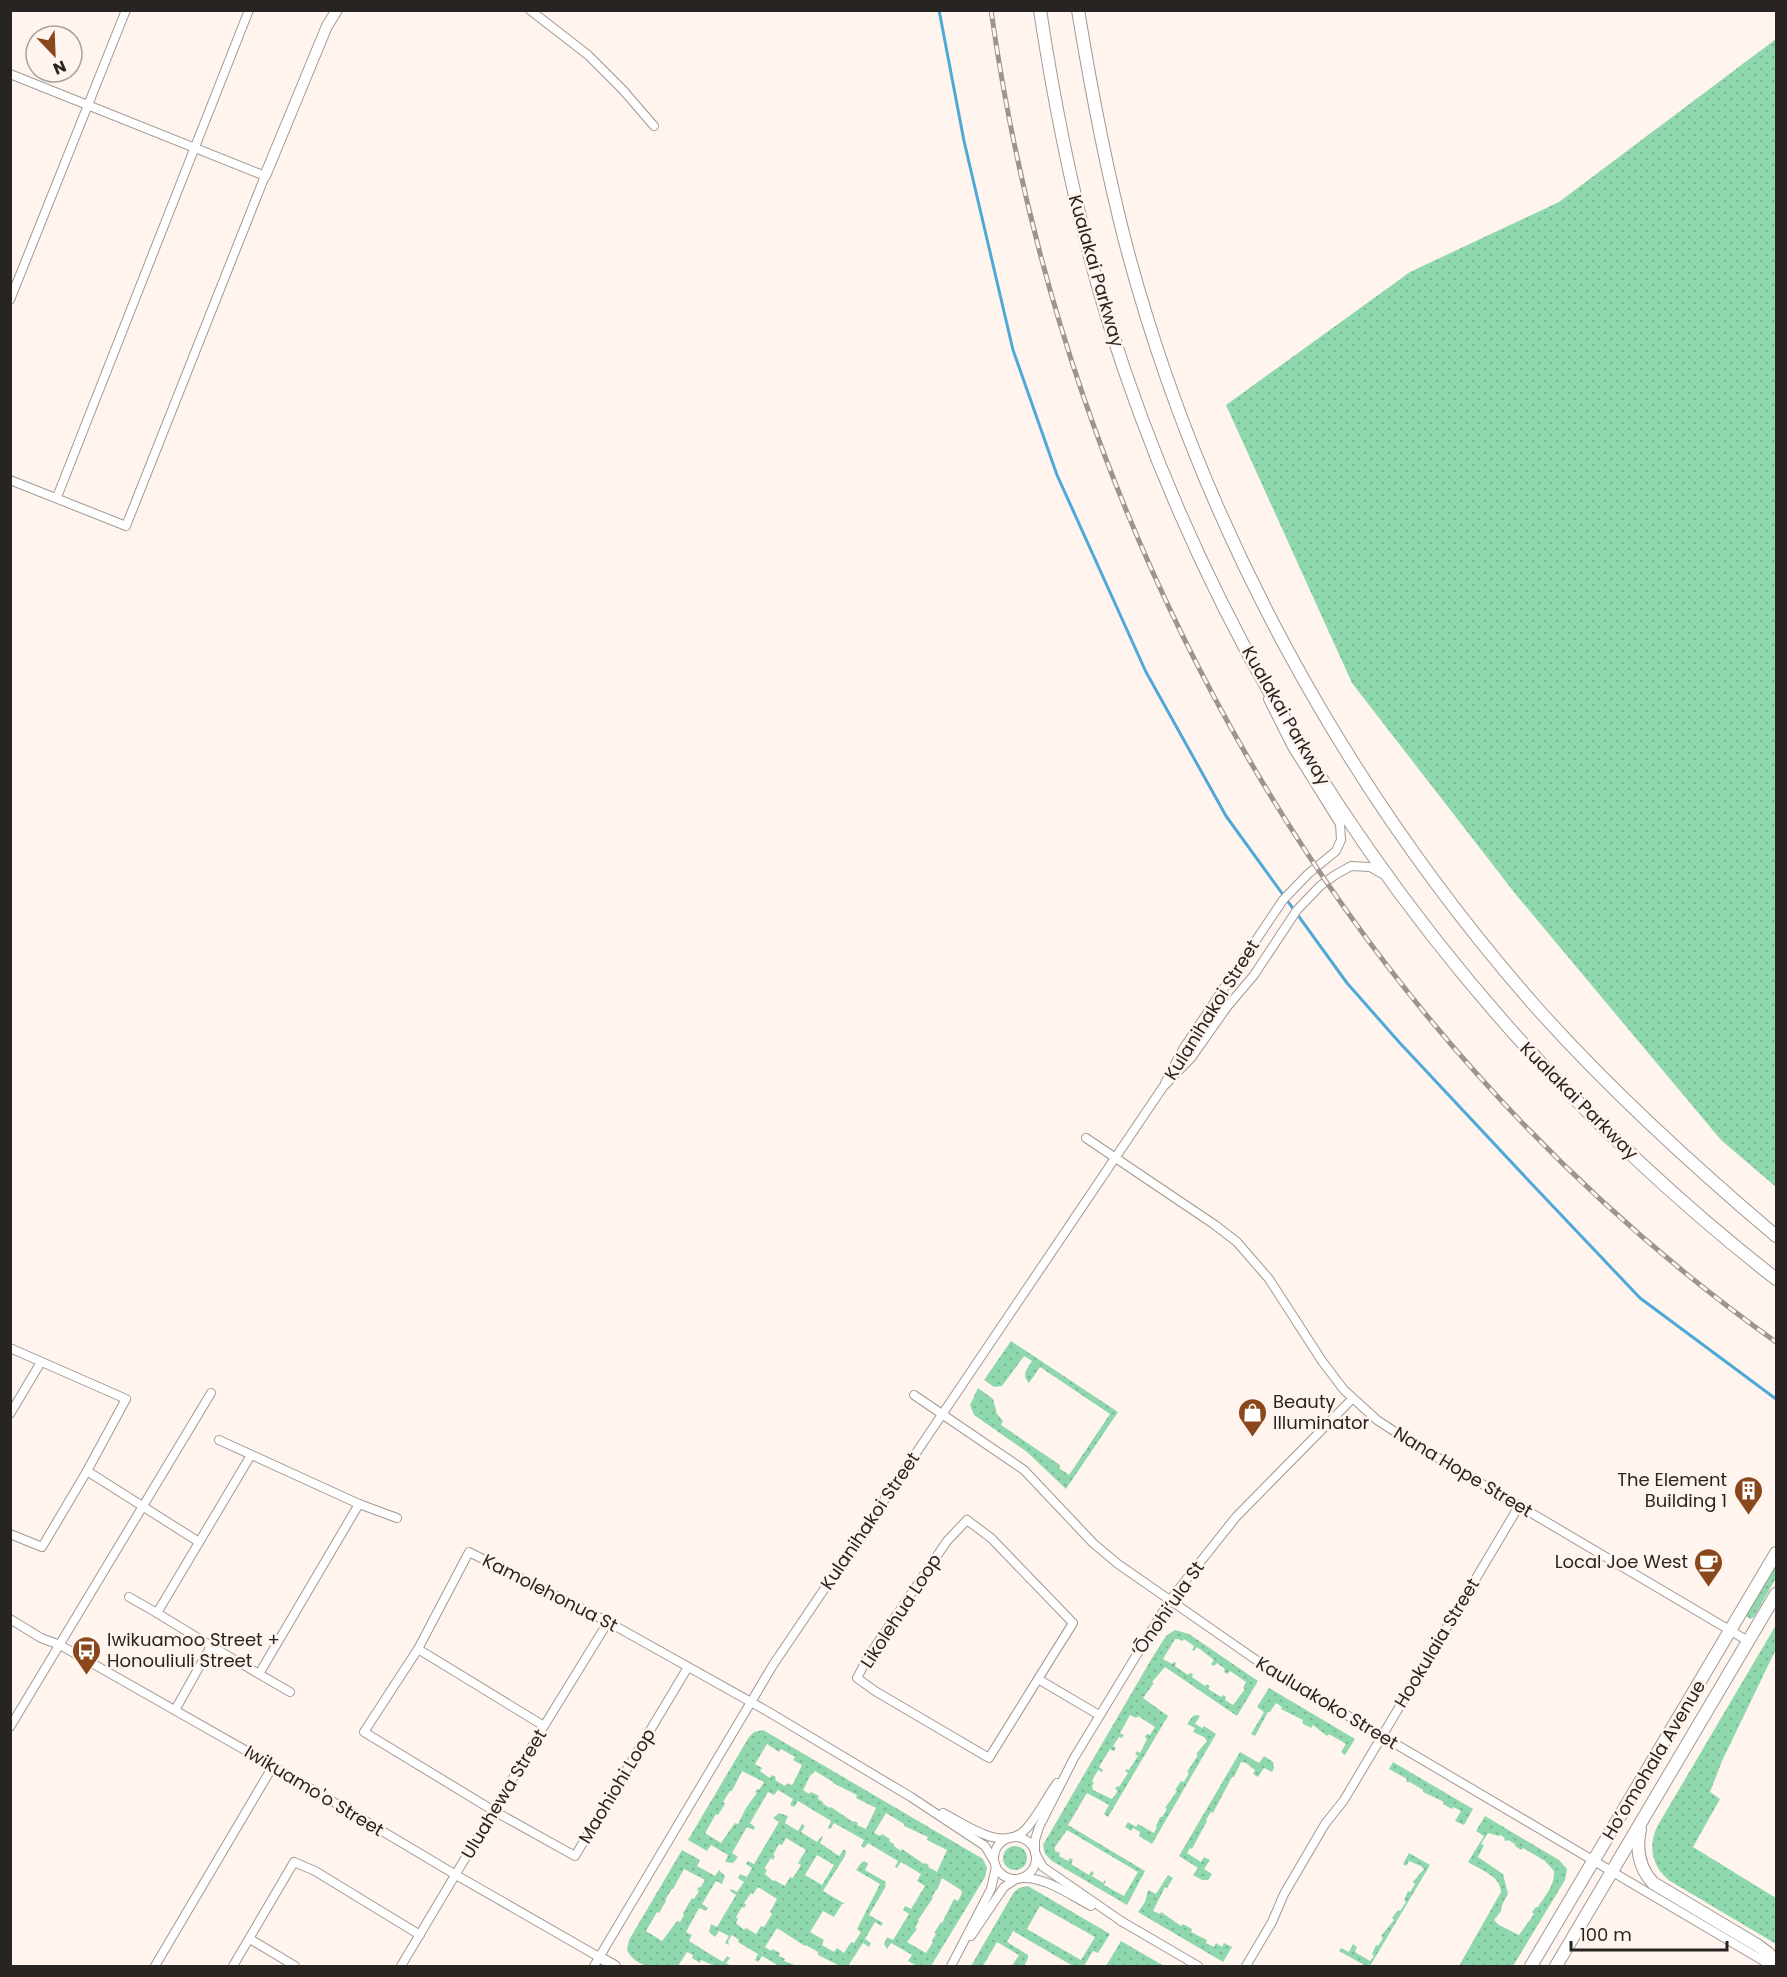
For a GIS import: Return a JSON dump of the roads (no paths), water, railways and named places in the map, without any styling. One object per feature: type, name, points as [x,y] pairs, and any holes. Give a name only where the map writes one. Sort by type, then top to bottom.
[{"type":"main road","name":"Kualakai Parkway","points":[[1040,10],[1056,109],[1071,180],[1117,348],[1146,431],[1184,524],[1214,587],[1251,659],[1303,749],[1394,886],[1486,1003],[1526,1048],[1576,1102],[1667,1189],[1776,1280]]},
{"type":"main road","name":"Kualakai Parkway","points":[[1078,10],[1096,114],[1113,193],[1127,249],[1167,376],[1222,515],[1263,603],[1306,683],[1355,766],[1422,863],[1477,936],[1535,1005],[1608,1084],[1660,1134],[1776,1236]]},
{"type":"main road","name":"Ho’omohala Avenue","points":[[1531,1966],[1776,1553]]},
{"type":"main road","name":"Ho’omohala Avenue","points":[[1556,1966],[1776,1594]]},
{"type":"main road","points":[[1647,1814],[1640,1830],[1638,1848],[1640,1860],[1649,1878],[1661,1888],[1757,1945],[1776,1963]]},
{"type":"street","points":[[10,300],[126,10]]},
{"type":"street","points":[[57,497],[249,10]]},
{"type":"street","points":[[10,480],[126,526],[265,176],[327,26],[337,10]]},
{"type":"street","points":[[530,10],[588,55],[623,90],[654,126]]},
{"type":"street","points":[[10,74],[265,176]]},
{"type":"street","name":"Kulanihakoi Street","points":[[1163,1087],[1173,1064],[1288,893],[1339,848],[1342,837],[1340,824],[1284,733],[1251,659]]},
{"type":"street","name":"Kulanihakoi Street","points":[[596,1962],[750,1702],[799,1625],[1163,1087],[1191,1058],[1227,1007],[1254,975],[1303,903],[1320,886],[1351,866],[1365,866],[1380,872],[1394,886]]},
{"type":"street","name":"Nana Hope Street","points":[[1086,1138],[1215,1225],[1248,1253],[1278,1292],[1322,1361],[1352,1399],[1389,1429],[1748,1641]]},
{"type":"street","points":[[10,1348],[126,1399],[87,1471],[42,1546],[10,1534]]},
{"type":"street","points":[[10,1414],[41,1362]]},
{"type":"street","points":[[10,1727],[211,1393]]},
{"type":"street","name":"Kauluakoko Street","points":[[914,1395],[1024,1470],[1101,1550],[1118,1564],[1272,1671],[1772,1966]]},
{"type":"street","name":"‘Ōnohi‘ula St","points":[[1035,1853],[1035,1840],[1039,1827],[1074,1758],[1170,1600],[1236,1517],[1352,1399]]},
{"type":"street","points":[[219,1440],[359,1504],[397,1518]]},
{"type":"street","points":[[157,1613],[251,1455]]},
{"type":"street","points":[[87,1471],[199,1542]]},
{"type":"street","points":[[259,1674],[359,1504]]},
{"type":"street","name":"Hookulaia Street","points":[[1246,1966],[1325,1824],[1344,1800],[1519,1506]]},
{"type":"street","name":"Likolehua Loop","points":[[967,1520],[991,1538],[1073,1623],[1038,1679],[989,1758],[857,1678],[868,1657],[947,1541],[967,1520]]},
{"type":"street","name":"Kamolehonua St","points":[[494,1811],[364,1732],[418,1649],[469,1552],[608,1622],[911,1797],[985,1846],[995,1864]]},
{"type":"street","points":[[129,1597],[290,1692]]},
{"type":"street","name":"Iwikuamo'o Street","points":[[10,1619],[273,1766],[596,1962],[615,1966]]},
{"type":"street","name":"Uluahewa Street","points":[[401,1966],[608,1622]]},
{"type":"street","points":[[175,1710],[211,1646]]},
{"type":"street","points":[[418,1649],[544,1726]]},
{"type":"street","name":"Maohiohi Loop","points":[[494,1811],[575,1856],[688,1667]]},
{"type":"street","points":[[1038,1679],[1099,1715]]},
{"type":"street","points":[[1035,1853],[1035,1865],[1032,1871],[1004,1887],[951,1966],[991,1889],[996,1849],[1005,1840],[1026,1828],[1074,1758]]},
{"type":"street","points":[[155,1966],[273,1766]]},
{"type":"street","name":"Kamolehonua St","points":[[911,1797],[984,1834],[996,1838],[1011,1838]]},
{"type":"street","points":[[1011,1838],[1028,1842],[1047,1871],[1124,1923]]},
{"type":"street","points":[[233,1966],[294,1862],[315,1870],[420,1935]]},
{"type":"street","points":[[995,1864],[1004,1876],[1046,1882],[1124,1923],[1198,1966]]},
{"type":"street","points":[[250,1939],[295,1966]]},
{"type":"waterway","points":[[939,10],[964,141],[1013,350],[1057,475],[1146,672],[1226,816],[1347,983],[1529,1181],[1640,1298],[1776,1399]]},
{"type":"railway","points":[[991,10],[1028,206],[1084,397],[1157,581],[1248,757],[1356,923],[1480,1077],[1620,1217],[1776,1342]]},
{"type":"place","name":"Beauty Illuminator","points":[[1252,1438]]},
{"type":"place","name":"The Element Building 1","points":[[1748,1516]]},
{"type":"place","name":"Local Joe West","points":[[1709,1588]]},
{"type":"place","name":"Iwikuamoo Street + Honouliuli Street","points":[[86,1676]]}]
